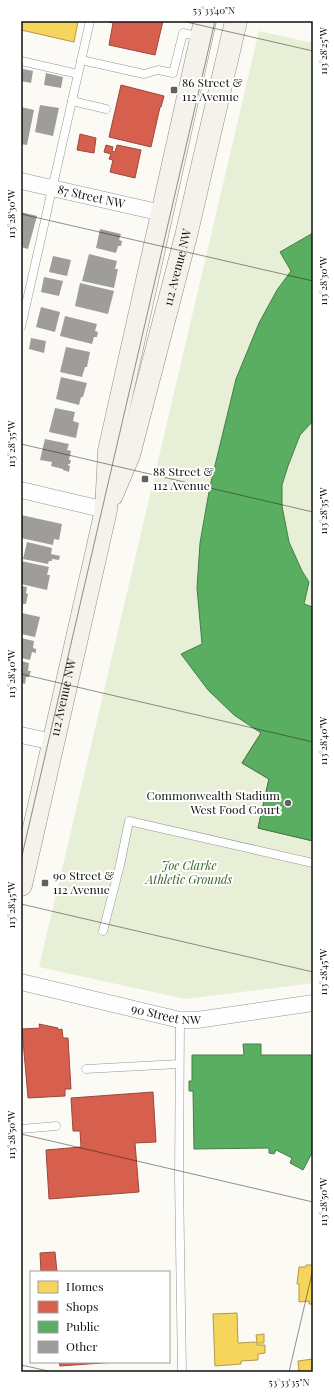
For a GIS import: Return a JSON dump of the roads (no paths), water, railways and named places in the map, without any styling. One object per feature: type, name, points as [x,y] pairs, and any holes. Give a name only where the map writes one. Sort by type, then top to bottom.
[{"type":"main road","name":"112 Avenue NW","points":[[21,885],[106,510],[131,448],[186,236],[236,21]]},
{"type":"main road","name":"112 Avenue NW","points":[[106,510],[109,451],[204,29]]},
{"type":"street","name":"87 Street NW","points":[[21,181],[162,213]]},
{"type":"street","points":[[21,490],[106,510]]},
{"type":"street","points":[[21,734],[53,742]]},
{"type":"street","name":"90 Street NW","points":[[21,982],[180,1020],[197,1020],[313,1003]]},
{"type":"lane","points":[[21,327],[90,21]]},
{"type":"lane","points":[[81,60],[144,74],[158,70],[173,73],[182,33],[204,29]]},
{"type":"lane","points":[[21,61],[78,74]]},
{"type":"lane","points":[[72,101],[106,109]]},
{"type":"lane","points":[[104,931],[129,821],[313,863]]},
{"type":"lane","points":[[180,1020],[179,1179],[182,1372]]},
{"type":"lane","points":[[86,1069],[180,1064]]},
{"type":"lane","points":[[21,1129],[56,1126]]},
{"type":"place","name":"86 Street & 112 Avenue","points":[[174,90]]},
{"type":"place","name":"88 Street & 112 Avenue","points":[[145,479]]},
{"type":"place","name":"Commonwealth Stadium West Food Court","points":[[288,803]]},
{"type":"place","name":"90 Street & 112 Avenue","points":[[45,883]]},
{"type":"park label","name":"Joe Clarke Athletic Grounds","points":[[189,873]]}]
